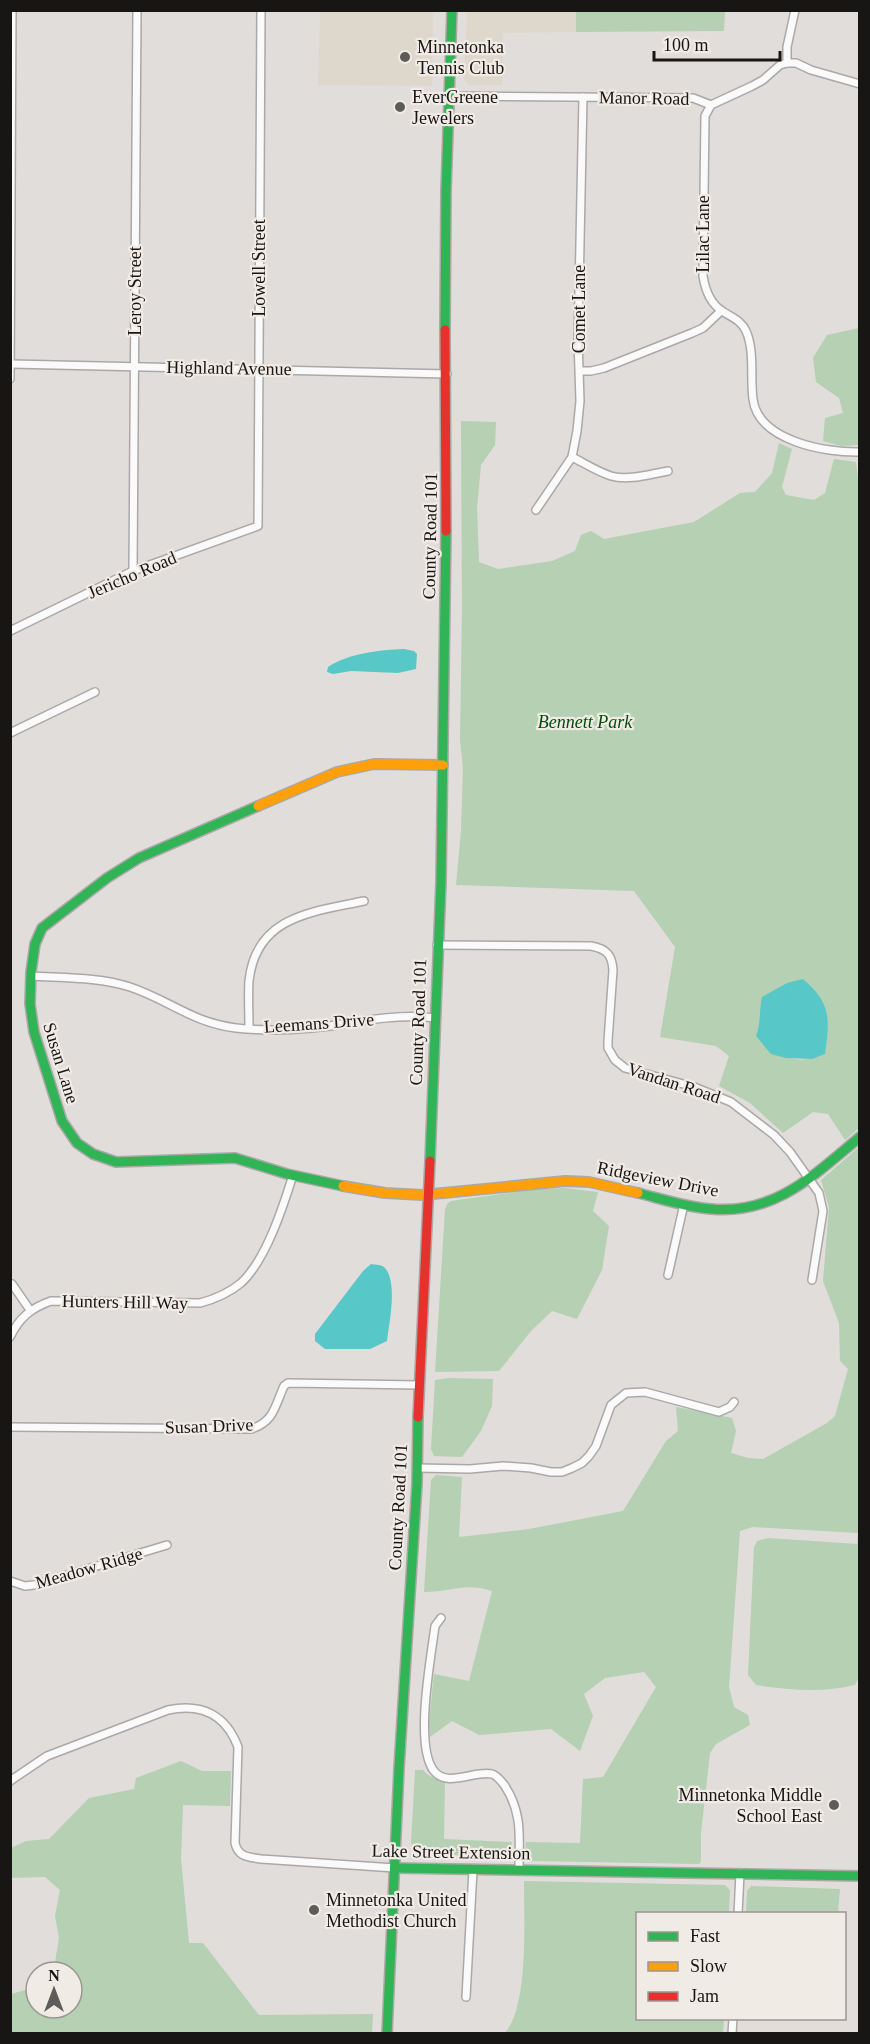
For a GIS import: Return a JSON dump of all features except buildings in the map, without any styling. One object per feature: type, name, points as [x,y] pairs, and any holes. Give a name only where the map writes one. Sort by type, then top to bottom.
[{"type":"main road","name":"County Road 101","points":[[387,2034],[399,1768],[417,1468],[441,882],[447,374],[445,298],[452,10]]},
{"type":"main road","name":"Susan Lane","points":[[428,1194],[400,1194],[342,1186],[234,1158],[116,1162],[87,1151],[74,1140],[65,1127],[34,1039],[30,1009],[31,976],[36,938],[42,928],[107,878],[139,858],[337,772],[374,764],[443,765]]},
{"type":"main road","name":"Ridgeview Drive","points":[[428,1194],[557,1180],[622,1187],[684,1204],[720,1209],[747,1208],[774,1200],[809,1178],[860,1137]]},
{"type":"main road","name":"Lake Street Extension","points":[[395,1868],[860,1876]]},
{"type":"street","points":[[10,379],[12,10]]},
{"type":"street","name":"Leroy Street","points":[[133,571],[137,10]]},
{"type":"street","name":"Lowell Street","points":[[258,526],[261,10]]},
{"type":"street","points":[[795,10],[787,47],[787,63],[796,63],[811,70],[860,84]]},
{"type":"street","name":"Manor Road","points":[[449,96],[693,98],[711,105],[758,83],[780,65],[787,63]]},
{"type":"street","name":"Comet Lane","points":[[536,510],[572,457],[578,431],[583,97]]},
{"type":"street","name":"Lilac Lane","points":[[711,105],[705,116],[702,276],[707,293],[721,311]]},
{"type":"street","points":[[580,371],[604,368],[692,333],[703,328],[721,311],[739,321],[749,337],[754,407],[764,423],[780,434],[808,446],[860,452]]},
{"type":"street","name":"Highland Avenue","points":[[11,364],[447,374]]},
{"type":"street","points":[[572,457],[611,476],[641,476],[668,471]]},
{"type":"street","name":"Jericho Road","points":[[10,631],[133,571],[258,526]]},
{"type":"street","points":[[10,733],[94,692]]},
{"type":"street","points":[[249,1028],[249,982],[252,965],[267,937],[294,917],[364,901]]},
{"type":"street","name":"Vandan Road","points":[[437,945],[591,946],[604,949],[611,958],[613,970],[608,1048],[615,1060],[625,1068],[694,1087],[731,1102],[774,1135],[790,1152],[819,1192],[823,1211],[812,1280]]},
{"type":"street","name":"Leemans Drive","points":[[31,976],[115,983],[133,988],[204,1022],[221,1026],[313,1027],[366,1019],[436,1018]]},
{"type":"street","name":"Hunters Hill Way","points":[[30,1310],[37,1305],[66,1299],[200,1303],[222,1295],[242,1282],[252,1269],[279,1218],[293,1175]]},
{"type":"street","points":[[668,1275],[684,1204]]},
{"type":"street","points":[[10,1337],[16,1325],[30,1310],[12,1284]]},
{"type":"street","name":"Susan Drive","points":[[10,1426],[251,1429],[261,1426],[269,1419],[284,1386],[288,1383],[420,1385]]},
{"type":"street","points":[[417,1468],[470,1469],[503,1466],[562,1472],[582,1463],[590,1456],[611,1405],[626,1393],[645,1392],[718,1412],[730,1407],[734,1402]]},
{"type":"street","name":"Meadow Ridge","points":[[10,1581],[25,1586],[34,1585],[167,1545]]},
{"type":"street","points":[[441,1618],[435,1626],[424,1724],[426,1749],[432,1770],[442,1777],[493,1774],[500,1779],[512,1797],[519,1821],[519,1870]]},
{"type":"street","name":"Lake Street Extension","points":[[10,1781],[47,1756],[168,1710],[186,1708],[205,1711],[221,1720],[234,1735],[238,1755],[235,1843],[240,1854],[245,1857],[271,1860],[395,1868]]},
{"type":"street","points":[[466,1997],[473,1870]]},
{"type":"street","points":[[738,1912],[741,1873]]},
{"type":"shaded area","points":[[320,11],[433,11],[432,86],[318,85]]},
{"type":"shaded area","points":[[467,11],[576,11],[576,32],[503,33],[502,85],[469,85],[464,79]]},
{"type":"green space","points":[[576,11],[725,11],[724,31],[576,32]]},
{"type":"green space","points":[[859,328],[859,445],[841,446],[823,441],[825,418],[843,413],[839,398],[816,382],[813,358],[827,335]]},
{"type":"green space","name":"Bennett Park","points":[[461,421],[496,422],[495,445],[481,465],[477,508],[479,562],[498,569],[552,561],[575,551],[581,535],[591,531],[604,539],[694,522],[740,493],[755,492],[772,473],[779,443],[792,449],[782,487],[786,495],[814,500],[825,493],[834,459],[856,462],[860,497],[859,1128],[845,1140],[828,1114],[813,1112],[783,1133],[750,1103],[719,1086],[729,1056],[716,1046],[660,1037],[675,947],[634,891],[456,885],[463,768],[460,740]],"holes":[[[761,1024],[825,1053],[796,1059],[780,1054],[756,1036]]]},
{"type":"green space","points":[[859,1147],[859,1677],[855,1685],[843,1688],[806,1690],[756,1685],[748,1675],[754,1547],[757,1541],[768,1538],[857,1544],[858,1533],[753,1527],[740,1531],[729,1687],[734,1707],[748,1715],[750,1725],[716,1744],[710,1753],[701,1833],[701,1861],[699,1864],[530,1861],[525,1855],[526,1842],[580,1843],[583,1779],[603,1777],[656,1687],[644,1672],[605,1678],[584,1694],[593,1716],[580,1751],[551,1729],[479,1735],[452,1721],[430,1737],[429,1722],[434,1674],[469,1681],[492,1591],[466,1587],[424,1592],[431,1480],[436,1475],[462,1477],[459,1537],[529,1529],[623,1511],[666,1441],[678,1431],[676,1407],[732,1418],[736,1431],[731,1453],[748,1458],[763,1459],[827,1423],[835,1416],[848,1369],[840,1361],[839,1323],[823,1281],[829,1207],[821,1180]]},
{"type":"green space","points":[[565,1188],[598,1192],[593,1211],[609,1226],[602,1270],[577,1319],[552,1311],[531,1331],[499,1371],[435,1372],[447,1204],[451,1201],[537,1189]]},
{"type":"green space","points":[[493,1379],[492,1406],[481,1431],[462,1457],[434,1456],[431,1449],[435,1380]]},
{"type":"green space","points":[[181,1761],[202,1771],[231,1771],[230,1806],[183,1805],[181,1859],[189,1943],[203,1943],[259,2015],[373,2014],[372,2033],[11,2033],[11,1994],[24,1990],[24,2020],[84,2020],[84,1960],[55,1960],[59,1938],[55,1916],[60,1890],[45,1877],[11,1878],[11,1848],[26,1841],[49,1839],[89,1798],[134,1789],[136,1778]]},
{"type":"green space","points":[[415,1770],[423,1770],[430,1776],[445,1781],[444,1839],[512,1842],[509,1857],[504,1860],[417,1853],[411,1843]]},
{"type":"green space","points":[[524,1881],[725,1885],[730,1890],[729,1912],[636,1912],[636,2020],[724,2020],[723,2033],[505,2033],[513,2020],[518,2003],[522,1983]]},
{"type":"green space","points":[[751,1886],[840,1889],[838,1912],[746,1912],[747,1891]]},
{"type":"water","points":[[404,649],[417,654],[416,669],[398,673],[351,671],[333,674],[327,672],[328,667],[336,662],[355,655]]},
{"type":"water","points":[[803,979],[824,1004],[828,1021],[825,1054],[812,1059],[786,1058],[771,1054],[756,1036],[762,997],[787,983]]},
{"type":"water","points":[[371,1264],[385,1268],[391,1283],[392,1303],[387,1341],[370,1349],[325,1349],[315,1341],[315,1334],[363,1271]]},
{"type":"traffic: fast","points":[[445,330],[446,191],[452,10]]},
{"type":"traffic: fast","points":[[430,1161],[441,882],[446,531]]},
{"type":"traffic: fast","points":[[258,806],[139,858],[107,878],[42,928],[35,944],[31,972],[30,1004],[34,1032],[62,1121],[77,1143],[93,1154],[116,1162],[235,1158],[287,1174],[343,1186]]},
{"type":"traffic: fast","points":[[638,1193],[683,1205],[711,1209],[755,1206],[792,1190],[860,1137]]},
{"type":"traffic: fast","points":[[387,2034],[399,1768],[417,1484],[418,1417]]},
{"type":"traffic: fast","points":[[395,1868],[860,1876]]},
{"type":"traffic: slow","points":[[258,806],[337,772],[374,764],[443,765]]},
{"type":"traffic: slow","points":[[343,1186],[385,1193],[423,1195],[565,1181],[589,1182],[638,1193]]},
{"type":"traffic: jam","points":[[445,330],[446,531]]},
{"type":"traffic: jam","points":[[418,1417],[430,1161]]},
{"type":"place","name":"Minnetonka Tennis Club","points":[[405,57]]},
{"type":"place","name":"EverGreene Jewelers","points":[[400,107]]},
{"type":"place","name":"Minnetonka Middle School East","points":[[834,1805]]},
{"type":"place","name":"Minnetonka United Methodist Church","points":[[314,1910]]}]
